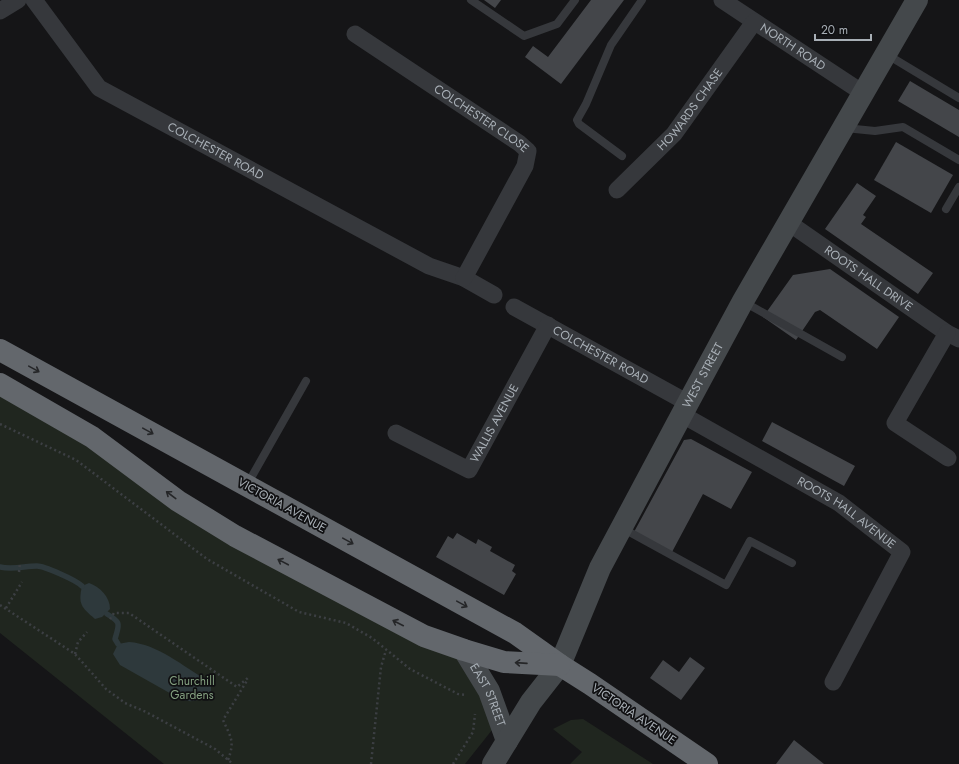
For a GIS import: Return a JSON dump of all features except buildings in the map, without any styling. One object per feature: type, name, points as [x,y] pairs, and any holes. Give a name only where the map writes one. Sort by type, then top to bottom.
[{"type":"highway","name":"VICTORIA AVENUE","points":[[0,350],[515,633],[707,764]]},
{"type":"highway","name":"VICTORIA AVENUE","points":[[0,384],[92,437],[178,501],[235,536],[424,636],[504,662],[560,665]]},
{"type":"main road","name":"WEST STREET","points":[[560,665],[600,568],[684,409],[743,301],[917,0]]},
{"type":"main road","name":"EAST STREET","points":[[464,650],[488,691],[507,741]]},
{"type":"main road","name":"EAST STREET","points":[[493,764],[531,702],[560,665]]},
{"type":"street","points":[[0,11],[18,0]]},
{"type":"street","name":"COLCHESTER ROAD","points":[[34,0],[99,88],[429,266],[464,278]]},
{"type":"street","name":"NORTH ROAD","points":[[722,0],[863,93]]},
{"type":"street","name":"HOWARDS CHASE","points":[[618,190],[674,134],[754,22]]},
{"type":"street","name":"COLCHESTER CLOSE","points":[[355,34],[520,143],[528,151],[526,166],[464,278]]},
{"type":"street","name":"ROOTS HALL DRIVE","points":[[789,223],[953,336],[895,422],[948,458]]},
{"type":"street","points":[[464,278],[494,295]]},
{"type":"street","name":"COLCHESTER ROAD","points":[[514,307],[548,325],[684,409]]},
{"type":"street","name":"WALLIS AVENUE","points":[[396,433],[469,470],[548,325]]},
{"type":"street","name":"ROOTS HALL AVENUE","points":[[684,409],[839,503],[902,552],[833,682]]},
{"type":"lane","points":[[471,0],[524,36],[557,24],[575,0]]},
{"type":"lane","points":[[622,156],[579,124],[577,120],[586,104],[611,46],[642,0]]},
{"type":"lane","points":[[886,54],[959,98]]},
{"type":"lane","points":[[844,128],[875,131],[903,127],[959,160]]},
{"type":"lane","points":[[946,209],[959,187]]},
{"type":"lane","points":[[743,301],[842,357]]},
{"type":"lane","points":[[247,486],[306,381]]},
{"type":"lane","points":[[621,528],[726,584],[750,541],[792,563]]},
{"type":"path","points":[[0,424],[76,460],[206,558],[299,612],[346,623],[372,638],[410,669],[458,694],[469,695],[471,700]]},
{"type":"path","points":[[19,572],[20,563]]},
{"type":"path","points":[[6,608],[22,582]]},
{"type":"path","points":[[0,605],[75,654],[106,689],[126,703],[146,712],[215,750],[233,764]]},
{"type":"path","points":[[110,619],[114,613],[129,614],[237,687],[249,677],[223,720],[231,738],[233,747],[228,760]]},
{"type":"path","points":[[75,654],[78,642],[87,632]]},
{"type":"path","points":[[371,764],[381,667],[386,650]]},
{"type":"path","points":[[453,764],[473,732],[474,712]]},
{"type":"green space","name":"Churchill Gardens","points":[[0,388],[424,636],[464,650],[496,725],[465,764],[164,764],[0,633]]},
{"type":"green space","points":[[583,719],[653,764],[570,764],[582,752],[553,729],[571,720]]},
{"type":"shaded area","points":[[89,583],[104,593],[110,605],[110,609],[102,617],[95,619],[86,611],[82,605],[80,597],[82,586]]},
{"type":"shaded area","points":[[129,642],[150,647],[170,656],[207,680],[211,684],[211,691],[205,697],[198,700],[182,700],[120,665],[113,654],[118,644]]},
{"type":"waterway","points":[[0,567],[19,568],[37,566],[67,577],[82,586]]},
{"type":"waterway","points":[[107,614],[118,624],[115,639],[118,644]]}]
